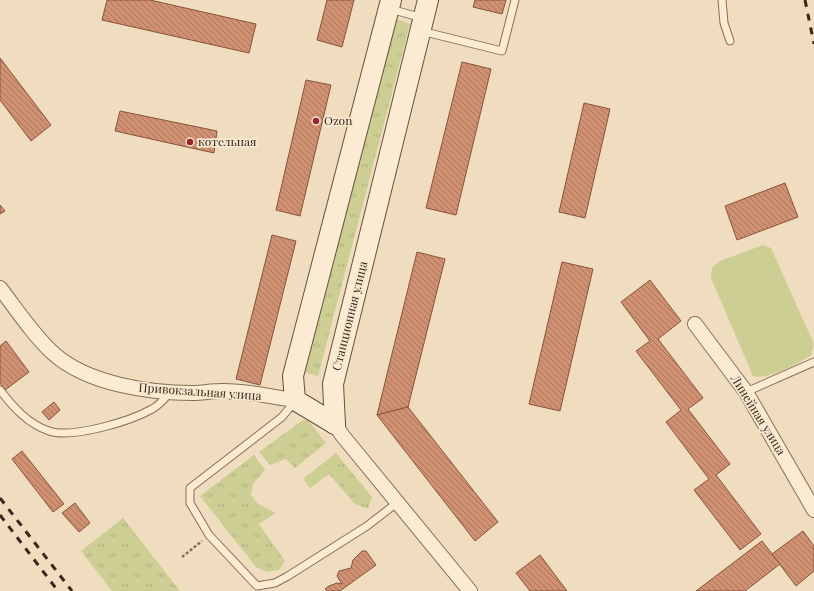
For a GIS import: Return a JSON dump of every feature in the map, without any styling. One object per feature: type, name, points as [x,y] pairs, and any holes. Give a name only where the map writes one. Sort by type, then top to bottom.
[{"type":"street","points":[[389,4],[293,376],[296,400],[335,424],[342,435],[470,591]]},
{"type":"street","name":"Станционная улица","points":[[335,424],[333,384],[425,16]]},
{"type":"street","name":"Привокзальная улица","points":[[0,288],[40,340],[55,355],[86,374],[108,382],[170,392],[238,392],[296,400]]},
{"type":"street","name":"Линейная улица","points":[[695,324],[746,392],[814,510]]},
{"type":"lane","points":[[389,4],[425,16],[502,51],[515,0]]},
{"type":"lane","points":[[722,0],[724,23],[730,42]]},
{"type":"lane","points":[[746,392],[814,362]]},
{"type":"lane","points":[[0,390],[19,412],[38,426],[49,431],[73,434],[140,414],[153,408],[170,392]]},
{"type":"lane","points":[[296,400],[282,417],[190,488],[190,503],[209,535],[257,586],[275,583],[367,526],[398,502]]},
{"type":"path","points":[[182,557],[209,535]]},
{"type":"green space","points":[[396,19],[410,24],[318,376],[304,372]]},
{"type":"green space","points":[[763,245],[771,248],[814,344],[811,355],[806,359],[791,367],[759,377],[753,376],[711,278],[712,268],[720,261]]},
{"type":"green space","points":[[303,420],[308,420],[326,443],[295,468],[286,459],[270,465],[259,452]]},
{"type":"green space","points":[[336,453],[372,497],[368,509],[355,504],[329,474],[310,488],[303,479]]},
{"type":"green space","points":[[254,455],[265,470],[253,484],[251,495],[258,504],[276,513],[259,524],[285,561],[279,570],[267,572],[256,567],[200,496]]},
{"type":"green space","points":[[123,518],[180,591],[112,591],[81,551]]},
{"type":"building","points":[[107,0],[150,0],[256,24],[249,53],[102,20]]},
{"type":"building","points":[[327,0],[354,0],[342,47],[317,40]]},
{"type":"building","points":[[475,0],[506,0],[502,14],[473,7]]},
{"type":"building","points":[[0,58],[51,125],[31,141],[0,100]]},
{"type":"building","points":[[462,62],[491,69],[456,215],[426,208]]},
{"type":"building","points":[[306,80],[331,85],[300,216],[276,210]]},
{"type":"building","points":[[584,103],[610,109],[585,218],[559,212]]},
{"type":"building","name":"котельная","points":[[120,111],[217,131],[214,153],[115,131]]},
{"type":"building","points":[[785,183],[798,217],[737,240],[725,206]]},
{"type":"building","points":[[0,205],[5,211],[0,214]]},
{"type":"building","points":[[272,235],[296,241],[260,385],[236,379]]},
{"type":"building","points":[[417,252],[445,259],[408,407],[377,415]]},
{"type":"building","points":[[562,262],[593,269],[560,411],[529,404]]},
{"type":"building","points":[[650,280],[681,321],[658,339],[703,398],[688,409],[730,464],[716,475],[761,534],[740,550],[694,490],[709,479],[666,422],[681,410],[636,351],[650,341],[621,302]]},
{"type":"building","points":[[6,341],[29,372],[5,390],[0,383],[0,346]]},
{"type":"building","points":[[54,402],[60,410],[49,420],[42,412]]},
{"type":"building","points":[[408,407],[498,522],[475,541],[377,415]]},
{"type":"building","points":[[22,451],[64,504],[53,512],[12,459]]},
{"type":"building","points":[[75,503],[90,523],[79,532],[62,513]]},
{"type":"building","points":[[803,531],[814,546],[814,571],[796,586],[772,554]]},
{"type":"building","points":[[762,541],[780,564],[745,591],[696,591]]},
{"type":"building","points":[[362,551],[366,551],[376,565],[340,591],[327,591],[325,589],[329,586],[337,583],[342,584],[337,576],[339,571],[351,568],[353,560]]},
{"type":"building","points":[[540,555],[567,591],[530,591],[516,573]]},
{"type":"railway","points":[[805,0],[814,44]]},
{"type":"railway","points":[[0,498],[72,591]]},
{"type":"railway","points":[[0,515],[58,591]]},
{"type":"place","name":"Ozon","points":[[316,121]]},
{"type":"place","name":"котельная","points":[[190,142]]}]
